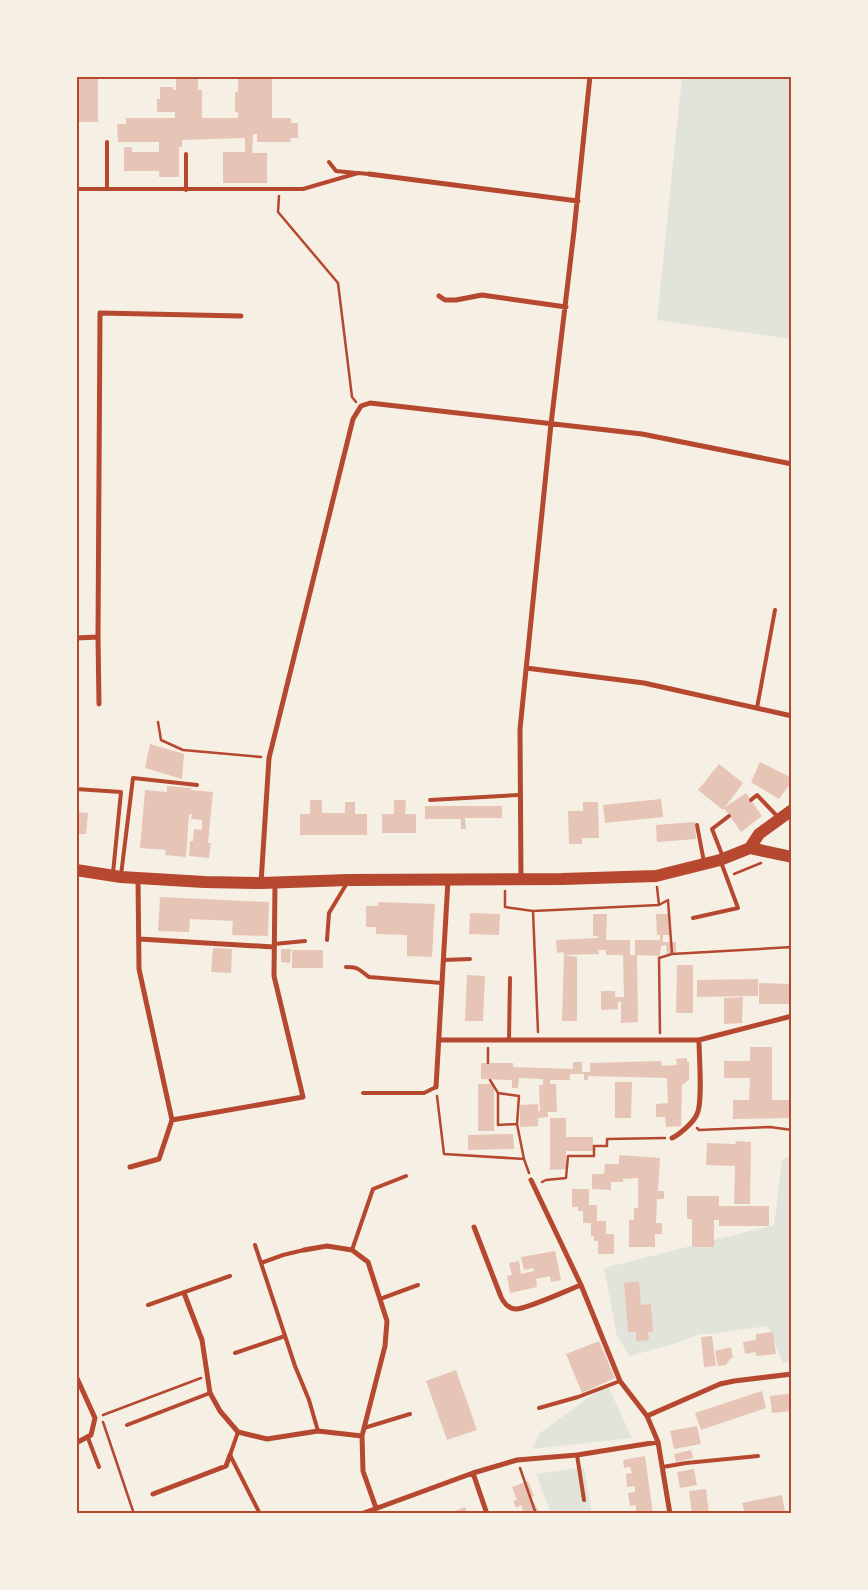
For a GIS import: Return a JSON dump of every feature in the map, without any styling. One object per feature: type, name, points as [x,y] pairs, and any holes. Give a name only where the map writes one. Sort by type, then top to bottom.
[{"type":"main road","points":[[750,848],[758,834],[792,810]]},
{"type":"main road","points":[[76,870],[117,877],[260,883],[348,880],[521,880],[656,876],[722,860],[750,848],[792,858]]},
{"type":"street","points":[[521,880],[520,729],[551,424],[578,201],[590,76]]},
{"type":"street","points":[[369,174],[578,201]]},
{"type":"street","points":[[439,296],[445,300],[456,300],[482,295],[566,307]]},
{"type":"street","points":[[99,704],[100,313],[241,316]]},
{"type":"street","points":[[260,883],[269,758],[353,419],[361,406],[370,403],[642,434],[792,464]]},
{"type":"street","points":[[76,638],[98,638]]},
{"type":"street","points":[[526,668],[644,683],[792,716]]},
{"type":"street","points":[[130,1167],[159,1159],[172,1120],[139,969],[138,878]]},
{"type":"street","points":[[436,1087],[448,880]]},
{"type":"street","points":[[172,1120],[303,1097],[274,976],[275,883]]},
{"type":"street","points":[[139,939],[274,945]]},
{"type":"street","points":[[439,1040],[699,1040],[792,1016]]},
{"type":"street","points":[[672,1138],[680,1134],[697,1114],[700,1095],[699,1040]]},
{"type":"street","points":[[532,1183],[581,1285],[620,1381],[647,1416],[658,1442],[670,1514]]},
{"type":"street","points":[[474,1227],[501,1298],[510,1308],[516,1310],[581,1285]]},
{"type":"street","points":[[304,1250],[327,1246],[352,1250],[368,1262],[387,1321],[385,1346],[362,1436],[363,1471],[376,1508]]},
{"type":"street","points":[[184,1293],[202,1340],[210,1393],[220,1411],[238,1432],[267,1439],[318,1431],[362,1436]]},
{"type":"street","points":[[647,1416],[720,1384],[792,1374]]},
{"type":"street","points":[[76,1376],[94,1418],[91,1436],[76,1443]]},
{"type":"street","points":[[361,1514],[473,1473],[517,1460],[577,1455],[658,1442]]},
{"type":"street","points":[[153,1494],[226,1466],[230,1455]]},
{"type":"street","points":[[473,1473],[487,1514]]},
{"type":"lane","points":[[106,189],[107,142]]},
{"type":"lane","points":[[186,154],[186,190]]},
{"type":"lane","points":[[329,162],[336,171],[369,174]]},
{"type":"lane","points":[[76,189],[304,189],[327,184],[358,173]]},
{"type":"lane","points":[[757,708],[775,610]]},
{"type":"lane","points":[[117,877],[133,778],[197,785]]},
{"type":"lane","points":[[76,789],[121,792],[117,877]]},
{"type":"lane","points":[[430,800],[519,795]]},
{"type":"lane","points":[[751,800],[757,795],[779,818]]},
{"type":"lane","points":[[693,918],[738,908],[712,829],[729,816]]},
{"type":"lane","points":[[697,825],[705,864]]},
{"type":"lane","points":[[327,940],[329,913],[348,880]]},
{"type":"lane","points":[[274,945],[305,940]]},
{"type":"lane","points":[[443,960],[470,959]]},
{"type":"lane","points":[[346,967],[361,969],[369,977],[442,982]]},
{"type":"lane","points":[[509,1040],[510,978]]},
{"type":"lane","points":[[363,1093],[424,1092],[436,1087]]},
{"type":"lane","points":[[352,1250],[373,1189],[406,1176]]},
{"type":"lane","points":[[255,1245],[284,1336],[309,1400],[318,1431]]},
{"type":"lane","points":[[261,1263],[304,1250]]},
{"type":"lane","points":[[148,1305],[230,1276]]},
{"type":"lane","points":[[380,1299],[418,1286]]},
{"type":"lane","points":[[236,1353],[284,1336]]},
{"type":"lane","points":[[539,1408],[578,1397],[620,1381]]},
{"type":"lane","points":[[127,1425],[210,1393]]},
{"type":"lane","points":[[364,1428],[410,1414]]},
{"type":"lane","points":[[238,1432],[230,1455],[260,1514]]},
{"type":"lane","points":[[88,1438],[99,1467]]},
{"type":"lane","points":[[577,1455],[584,1500]]},
{"type":"lane","points":[[663,1467],[758,1456]]},
{"type":"path","points":[[279,194],[278,212],[338,283],[352,397],[361,406]]},
{"type":"path","points":[[158,722],[161,740],[184,750],[269,758]]},
{"type":"path","points":[[727,876],[762,863]]},
{"type":"path","points":[[656,876],[658,905]]},
{"type":"path","points":[[505,880],[505,907],[533,911],[658,905],[668,900],[672,954]]},
{"type":"path","points":[[533,911],[538,1041]]},
{"type":"path","points":[[660,1039],[659,958],[672,954],[792,947]]},
{"type":"path","points":[[488,1039],[488,1063]]},
{"type":"path","points":[[490,1080],[498,1093],[498,1124],[517,1124]]},
{"type":"path","points":[[436,1087],[444,1154],[524,1159]]},
{"type":"path","points":[[498,1093],[519,1096],[517,1124],[524,1159],[532,1183],[566,1178],[568,1156],[594,1156],[594,1146],[607,1146],[607,1139],[672,1138]]},
{"type":"path","points":[[690,1122],[699,1130],[770,1128],[792,1130]]},
{"type":"path","points":[[134,1514],[101,1416],[207,1376]]},
{"type":"path","points":[[517,1460],[536,1514]]},
{"type":"shaded area","points":[[682,76],[792,76],[792,339],[657,320]]},
{"type":"shaded area","points":[[792,1155],[792,1362],[783,1363],[768,1326],[700,1334],[677,1343],[630,1356],[617,1336],[604,1268],[774,1225],[782,1160]]},
{"type":"shaded area","points":[[607,1384],[632,1438],[532,1449],[540,1433]]},
{"type":"shaded area","points":[[584,1467],[592,1514],[551,1514],[536,1474]]},
{"type":"building","points":[[79,76],[98,76],[98,122],[79,122]]},
{"type":"building","points":[[176,76],[198,76],[198,90],[202,90],[202,118],[238,118],[238,112],[235,112],[235,92],[238,92],[238,76],[272,76],[272,118],[291,118],[291,123],[298,123],[298,138],[290,138],[291,142],[257,142],[257,134],[253,134],[252,153],[267,153],[267,183],[223,183],[223,152],[245,152],[245,138],[182,140],[182,147],[179,147],[179,177],[159,177],[159,171],[124,171],[124,147],[132,147],[132,152],[159,152],[159,142],[118,142],[117,124],[126,124],[126,118],[175,118],[175,112],[157,112],[157,99],[160,99],[160,87],[173,87],[173,90],[176,90]]},
{"type":"building","points":[[150,744],[184,754],[182,779],[145,768]]},
{"type":"building","points":[[760,762],[792,778],[792,781],[779,799],[751,782]]},
{"type":"building","points":[[719,764],[743,783],[723,810],[698,790]]},
{"type":"building","points":[[167,786],[213,792],[208,843],[211,843],[209,858],[189,856],[190,841],[193,841],[194,829],[202,830],[202,820],[191,819],[192,814],[189,814],[186,857],[165,855],[166,850],[140,848],[145,790],[167,792]]},
{"type":"building","points":[[746,793],[762,816],[741,832],[724,808]]},
{"type":"building","points":[[661,799],[663,817],[605,823],[603,805]]},
{"type":"building","points":[[310,800],[322,800],[322,813],[345,813],[345,802],[355,802],[355,814],[367,814],[367,835],[300,835],[300,814],[310,814]]},
{"type":"building","points":[[394,800],[406,800],[405,814],[416,814],[416,833],[382,833],[382,814],[394,814]]},
{"type":"building","points":[[583,802],[598,802],[599,838],[582,838],[582,844],[569,844],[568,811],[583,811]]},
{"type":"building","points":[[425,806],[502,806],[502,818],[465,818],[466,829],[461,829],[461,819],[425,819]]},
{"type":"building","points":[[76,812],[88,813],[86,834],[76,834]]},
{"type":"building","points":[[695,822],[696,839],[657,842],[656,825]]},
{"type":"building","points":[[160,897],[269,902],[268,936],[232,935],[233,921],[190,919],[189,932],[158,931]]},
{"type":"building","points":[[378,902],[435,904],[432,957],[407,956],[407,935],[376,934],[376,927],[366,927],[366,906],[378,906]]},
{"type":"building","points":[[470,913],[500,914],[499,935],[469,934]]},
{"type":"building","points":[[593,914],[607,914],[606,940],[630,940],[630,955],[635,955],[635,940],[660,940],[660,935],[657,935],[656,914],[670,914],[671,935],[663,935],[663,942],[676,942],[676,954],[667,955],[666,945],[661,946],[660,956],[637,955],[638,1022],[621,1023],[621,1002],[618,1002],[618,1009],[601,1010],[601,991],[615,991],[615,997],[624,997],[623,955],[606,955],[606,950],[598,950],[599,954],[564,955],[563,952],[557,953],[556,940],[598,938],[598,936],[593,936]]},
{"type":"building","points":[[213,948],[232,949],[231,973],[211,972]]},
{"type":"building","points":[[281,949],[291,949],[290,963],[281,962]]},
{"type":"building","points":[[292,950],[323,950],[323,968],[292,968]]},
{"type":"building","points":[[564,955],[577,957],[577,1021],[562,1021]]},
{"type":"building","points":[[677,965],[693,965],[693,1013],[676,1013]]},
{"type":"building","points":[[467,975],[485,976],[483,1021],[465,1021]]},
{"type":"building","points":[[758,979],[758,996],[697,997],[697,980]]},
{"type":"building","points":[[759,983],[792,984],[792,1004],[759,1004]]},
{"type":"building","points":[[743,997],[742,1023],[724,1024],[724,998]]},
{"type":"building","points":[[750,1047],[772,1047],[772,1100],[792,1100],[792,1118],[733,1119],[733,1100],[749,1100],[750,1078],[724,1078],[724,1061],[750,1061]]},
{"type":"building","points":[[687,1058],[687,1062],[689,1062],[689,1080],[682,1085],[681,1126],[666,1127],[665,1117],[656,1117],[656,1104],[668,1103],[667,1078],[588,1076],[588,1080],[584,1080],[584,1074],[570,1074],[570,1080],[550,1080],[550,1084],[556,1084],[557,1112],[548,1112],[548,1117],[538,1118],[538,1126],[520,1127],[520,1105],[538,1104],[538,1111],[540,1111],[539,1085],[543,1085],[543,1079],[519,1078],[518,1088],[512,1088],[512,1080],[481,1079],[481,1063],[513,1063],[513,1067],[573,1069],[573,1062],[582,1062],[582,1072],[590,1072],[590,1063],[661,1061],[662,1066],[677,1065],[676,1059]]},
{"type":"building","points":[[615,1082],[632,1082],[631,1118],[615,1118]]},
{"type":"building","points":[[478,1084],[494,1084],[494,1131],[478,1131]]},
{"type":"building","points":[[550,1118],[566,1118],[566,1137],[593,1137],[593,1151],[566,1151],[566,1169],[550,1170]]},
{"type":"building","points":[[513,1134],[514,1149],[468,1150],[468,1135]]},
{"type":"building","points":[[735,1141],[751,1142],[750,1204],[734,1204],[735,1166],[706,1165],[707,1143],[736,1144]]},
{"type":"building","points":[[619,1155],[660,1158],[658,1191],[664,1191],[664,1199],[657,1199],[656,1223],[662,1223],[662,1234],[655,1234],[655,1247],[629,1247],[629,1220],[634,1220],[634,1208],[638,1208],[638,1178],[623,1179],[623,1182],[611,1182],[611,1190],[592,1189],[592,1174],[604,1174],[605,1164],[619,1164]]},
{"type":"building","points":[[572,1189],[589,1189],[589,1205],[597,1205],[597,1221],[606,1221],[606,1234],[614,1234],[614,1254],[598,1254],[598,1241],[594,1241],[594,1236],[591,1236],[591,1223],[583,1223],[583,1211],[578,1211],[578,1207],[572,1207]]},
{"type":"building","points":[[687,1196],[719,1196],[719,1206],[769,1206],[769,1226],[719,1226],[719,1220],[714,1220],[714,1247],[692,1247],[692,1219],[687,1219]]},
{"type":"building","points":[[555,1251],[561,1280],[551,1282],[550,1276],[536,1279],[537,1287],[510,1293],[507,1276],[512,1275],[509,1263],[519,1261],[521,1274],[534,1271],[533,1268],[524,1270],[521,1257]]},
{"type":"building","points":[[639,1281],[641,1305],[651,1304],[653,1332],[648,1332],[649,1340],[636,1341],[636,1332],[628,1332],[624,1283]]},
{"type":"building","points":[[773,1332],[776,1354],[756,1356],[756,1352],[745,1354],[743,1342],[756,1340],[756,1334]]},
{"type":"building","points":[[712,1336],[716,1366],[704,1367],[701,1337]]},
{"type":"building","points":[[599,1341],[615,1378],[582,1393],[566,1354]]},
{"type":"building","points":[[731,1347],[733,1358],[726,1365],[718,1366],[715,1351]]},
{"type":"building","points":[[456,1370],[477,1430],[447,1440],[426,1381]]},
{"type":"building","points":[[762,1391],[766,1408],[701,1430],[695,1413]]},
{"type":"building","points":[[792,1394],[792,1411],[772,1413],[770,1396]]},
{"type":"building","points":[[697,1426],[701,1444],[674,1449],[670,1431]]},
{"type":"building","points":[[691,1450],[693,1458],[676,1462],[674,1454]]},
{"type":"building","points":[[645,1456],[653,1514],[632,1514],[636,1512],[636,1505],[630,1506],[628,1493],[635,1492],[635,1486],[627,1487],[626,1474],[632,1473],[630,1467],[624,1468],[623,1460]]},
{"type":"building","points":[[694,1469],[697,1485],[680,1488],[677,1472]]},
{"type":"building","points":[[528,1481],[534,1496],[531,1497],[540,1514],[523,1514],[521,1505],[516,1508],[513,1501],[517,1500],[512,1487]]},
{"type":"building","points":[[706,1489],[709,1514],[692,1514],[689,1491]]},
{"type":"building","points":[[782,1495],[785,1512],[778,1514],[745,1514],[742,1503]]},
{"type":"building","points":[[465,1507],[468,1514],[448,1514]]}]
